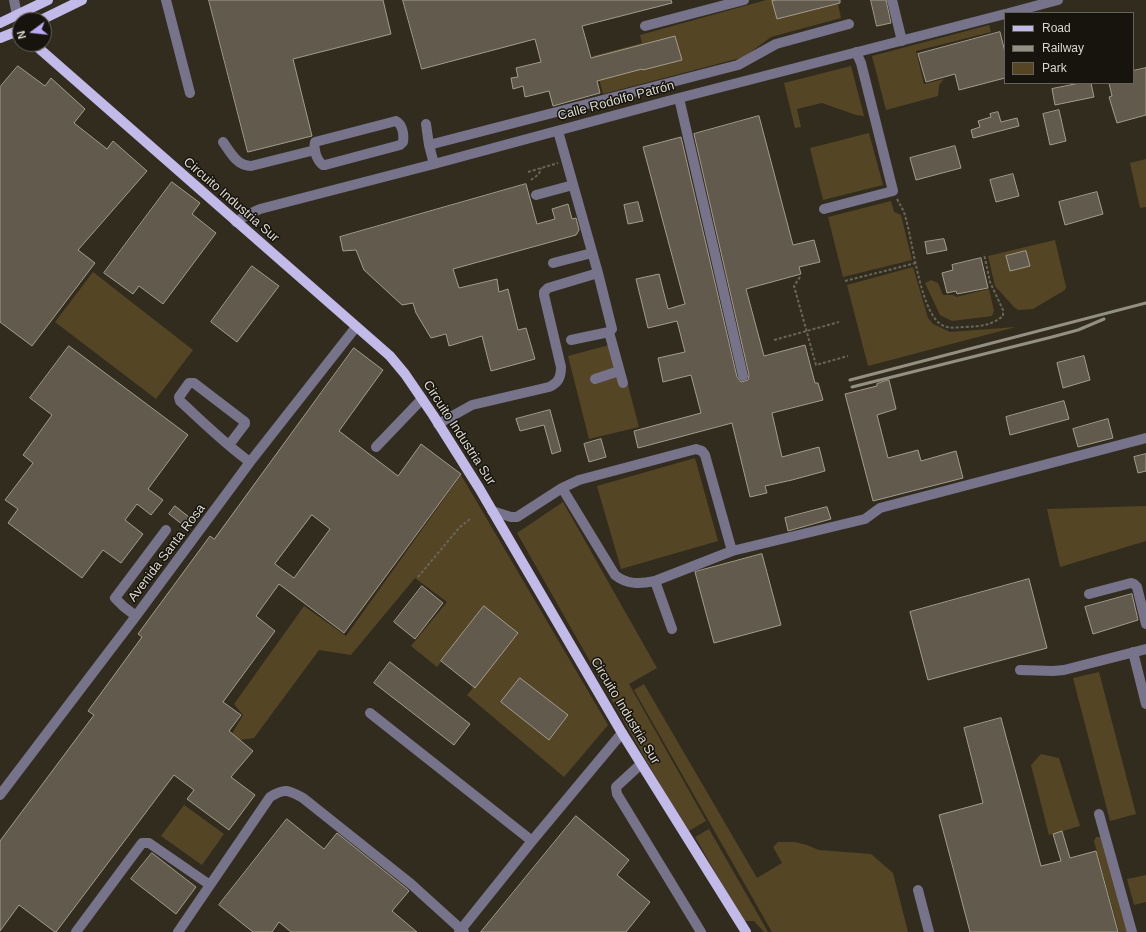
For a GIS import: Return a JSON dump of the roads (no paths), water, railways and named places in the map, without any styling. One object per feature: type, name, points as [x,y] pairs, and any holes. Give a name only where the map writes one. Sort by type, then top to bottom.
[{"type":"main road","points":[[30,12],[48,0]]},
{"type":"main road","points":[[52,15],[82,0]]},
{"type":"main road","points":[[0,23],[12,20]]},
{"type":"main road","points":[[0,38],[12,33]]},
{"type":"main road","name":"Circuito Industria Sur","points":[[43,52],[390,356],[405,374],[492,511],[622,733],[746,932]]},
{"type":"street","points":[[14,0],[17,12]]},
{"type":"street","points":[[166,0],[190,93]]},
{"type":"street","points":[[645,26],[744,0]]},
{"type":"street","points":[[892,0],[902,41]]},
{"type":"street","points":[[1012,12],[1058,0]]},
{"type":"street","name":"Calle Rodolfo Patrón","points":[[236,222],[248,214],[260,209],[679,98],[1004,14]]},
{"type":"street","points":[[429,145],[738,65],[776,44],[849,24]]},
{"type":"street","points":[[824,209],[893,191],[861,63],[856,52]]},
{"type":"street","points":[[679,98],[743,376]]},
{"type":"street","points":[[393,122],[398,122],[404,138],[400,145],[325,165],[322,165],[318,161],[315,150],[314,145],[316,141],[393,122]]},
{"type":"street","points":[[426,124],[434,164]]},
{"type":"street","points":[[558,131],[612,327],[609,332],[623,383]]},
{"type":"street","points":[[223,142],[238,162],[245,166],[251,166],[315,150]]},
{"type":"street","points":[[536,194],[573,185]]},
{"type":"street","points":[[553,263],[592,253]]},
{"type":"street","points":[[438,424],[472,405],[554,385],[559,380],[561,375],[561,367],[544,292],[548,288],[598,273]]},
{"type":"street","name":"Avenida Santa Rosa","points":[[0,795],[136,616],[250,462],[356,326]]},
{"type":"street","points":[[571,340],[609,332]]},
{"type":"street","points":[[595,379],[619,371]]},
{"type":"street","points":[[229,445],[245,422],[194,383],[189,383],[179,397],[180,401],[229,445],[250,462]]},
{"type":"street","points":[[376,447],[422,400]]},
{"type":"street","points":[[562,488],[615,575],[624,581],[642,584],[655,581],[732,551],[865,519],[880,508],[1146,438]]},
{"type":"street","points":[[492,511],[511,517],[517,517],[562,488],[579,480],[696,449],[702,451],[705,455],[732,551]]},
{"type":"street","points":[[136,616],[115,598],[166,530]]},
{"type":"street","points":[[655,581],[672,629]]},
{"type":"street","points":[[1090,594],[1131,583],[1134,584],[1137,586],[1146,624]]},
{"type":"street","points":[[1020,670],[1046,672],[1064,670],[1146,649]]},
{"type":"street","points":[[1133,652],[1146,704]]},
{"type":"street","points":[[370,713],[532,841]]},
{"type":"street","points":[[178,932],[270,797],[281,791],[291,792],[303,798],[405,879],[462,931],[532,841],[622,733]]},
{"type":"street","points":[[641,764],[616,787],[617,794],[701,932]]},
{"type":"street","points":[[1099,814],[1132,932]]},
{"type":"street","points":[[76,932],[142,843],[149,842],[210,885]]},
{"type":"street","points":[[918,890],[929,932]]},
{"type":"railway","points":[[850,380],[1146,303]]},
{"type":"railway","points":[[852,387],[1078,330],[1104,319]]}]
